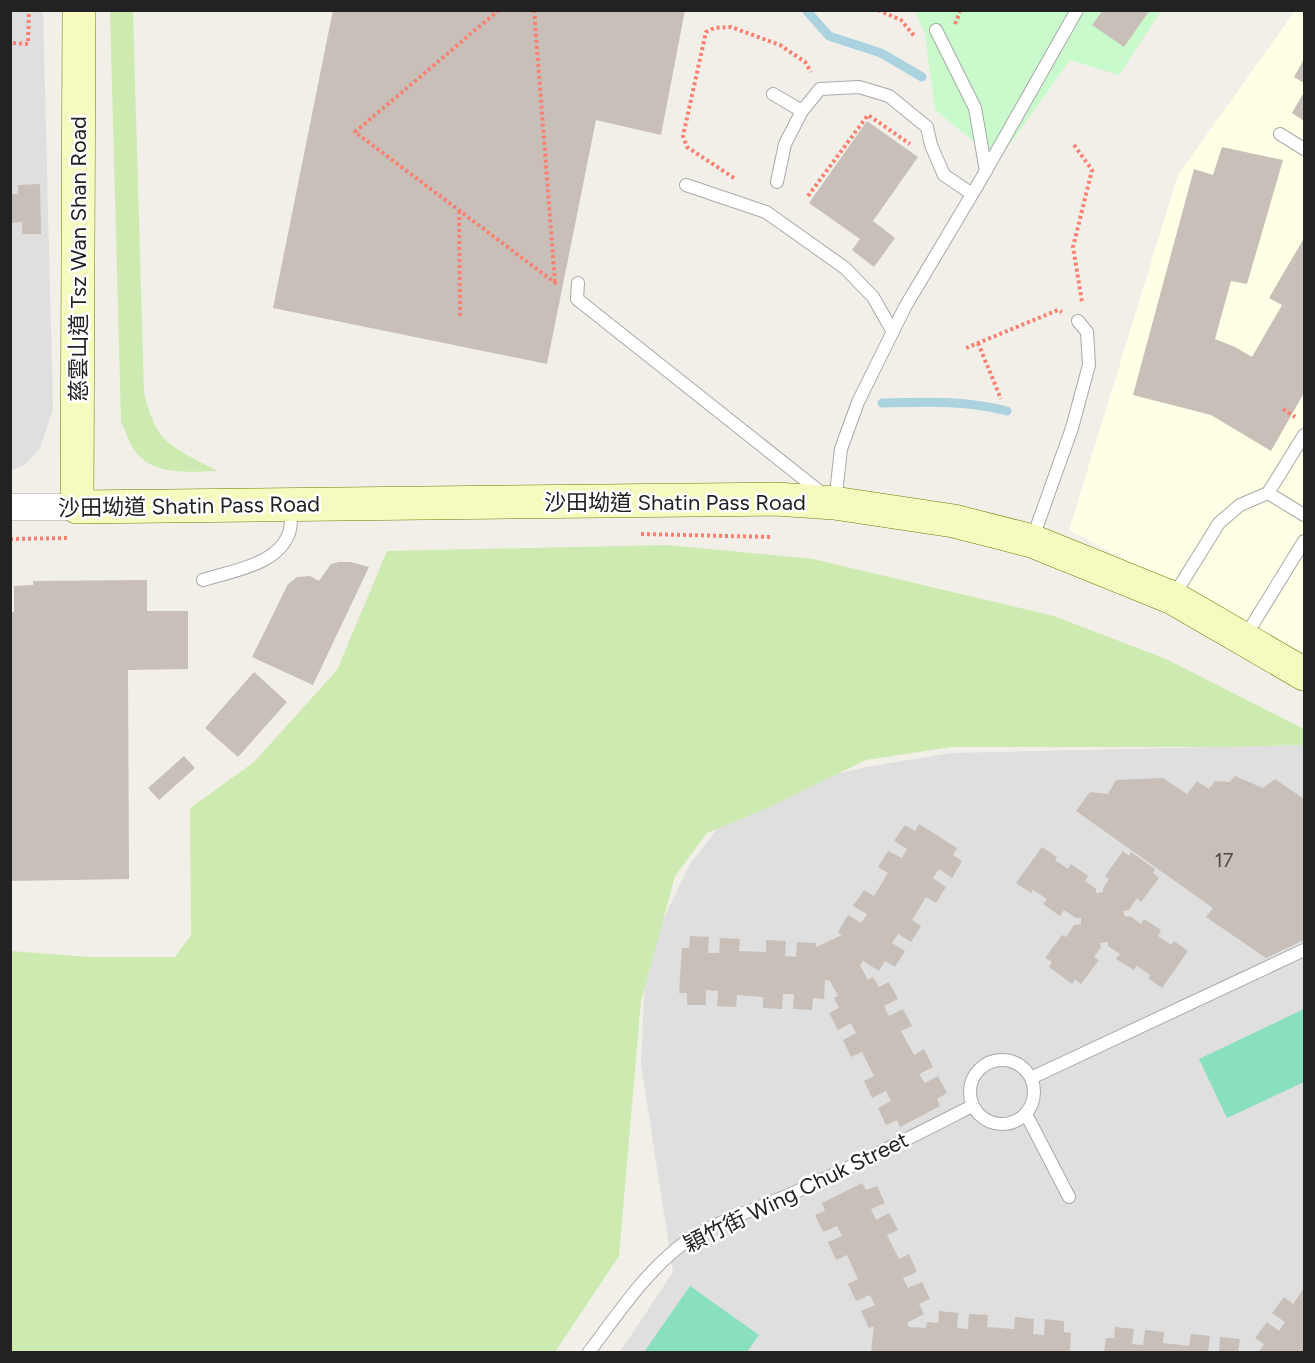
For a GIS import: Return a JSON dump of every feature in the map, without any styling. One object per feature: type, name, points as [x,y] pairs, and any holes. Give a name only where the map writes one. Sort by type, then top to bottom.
[{"type":"main road","name":"慈雲山道 Tsz Wan Shan Road","points":[[77,507],[79,10]]},
{"type":"main road","name":"沙田坳道 Shatin Pass Road","points":[[77,507],[776,499],[834,503],[954,521],[1032,541],[1173,598],[1305,674]]},
{"type":"street","name":"沙田坳道 Shatin Pass Road","points":[[10,507],[77,507]]},
{"type":"lane","points":[[834,503],[841,449],[858,402],[905,307],[986,171],[1077,10]]},
{"type":"lane","points":[[936,30],[975,108],[986,171]]},
{"type":"lane","points":[[777,182],[785,144],[802,111],[820,89],[859,87],[889,96],[927,127],[931,145],[944,175],[972,194]]},
{"type":"lane","points":[[773,94],[802,111]]},
{"type":"lane","points":[[1280,134],[1305,149]]},
{"type":"lane","points":[[686,185],[766,212],[819,249],[845,268],[873,297],[893,332]]},
{"type":"lane","points":[[578,283],[577,299],[834,503]]},
{"type":"lane","points":[[1032,541],[1072,428],[1089,366],[1087,332],[1078,321]]},
{"type":"lane","points":[[1173,598],[1219,523],[1240,505],[1268,493],[1305,435]]},
{"type":"lane","points":[[1268,493],[1305,515]]},
{"type":"lane","points":[[203,580],[253,565],[279,550],[288,536],[291,525],[291,505]]},
{"type":"lane","points":[[1245,638],[1305,541]]},
{"type":"lane","points":[[1031,1078],[1305,950]]},
{"type":"lane","points":[[1005,1060],[1025,1069],[1031,1078],[1034,1097],[1026,1114],[1018,1121],[1007,1125],[986,1122],[972,1106],[969,1095],[970,1083],[975,1073],[983,1065],[1005,1060]]},
{"type":"lane","name":"穎竹街 Wing Chuk Street","points":[[589,1353],[632,1294],[657,1267],[686,1242],[719,1224],[854,1166],[972,1106]]},
{"type":"lane","points":[[1026,1114],[1069,1197]]},
{"type":"path","points":[[13,43],[28,44],[29,10]]},
{"type":"path","points":[[499,10],[355,132],[555,282],[534,10]]},
{"type":"path","points":[[719,167],[687,147],[683,136],[706,32],[714,28],[731,27],[780,45],[805,62],[820,89]]},
{"type":"path","points":[[808,196],[868,115],[923,152],[944,175]]},
{"type":"path","points":[[1074,145],[1092,170],[1072,247],[1087,332]]},
{"type":"path","points":[[459,210],[460,316]]},
{"type":"path","points":[[966,348],[1058,310],[1078,321]]},
{"type":"path","points":[[978,343],[1000,399]]},
{"type":"shaded area","points":[[11,11],[43,11],[53,409],[40,448],[26,464],[11,471]]},
{"type":"shaded area","points":[[1295,11],[1304,11],[1304,655],[1069,530],[1178,175]]},
{"type":"shaded area","points":[[1304,745],[1304,1352],[620,1352],[673,1272],[641,1064],[646,955],[690,864],[729,814],[772,789],[866,767],[951,753]]},
{"type":"green space","points":[[110,11],[133,11],[144,393],[153,421],[167,441],[218,471],[173,471],[151,465],[135,451],[121,422]]},
{"type":"green space","points":[[915,11],[1161,11],[1119,75],[1070,60],[998,161],[935,110],[925,34]]},
{"type":"green space","points":[[668,545],[813,559],[1054,616],[1166,659],[1304,729],[1304,745],[952,747],[866,760],[765,809],[707,833],[675,876],[641,1001],[619,1256],[555,1352],[11,1352],[11,951],[89,957],[175,957],[191,935],[190,808],[254,762],[337,670],[387,551]]},
{"type":"green space","points":[[1304,1009],[1304,1082],[1227,1118],[1199,1059]]},
{"type":"green space","points":[[690,1286],[759,1335],[747,1352],[644,1352]]},
{"type":"building","points":[[333,10],[685,10],[661,135],[596,120],[547,364],[273,308]]},
{"type":"building","points":[[1103,10],[1150,10],[1124,47],[1092,25]]},
{"type":"building","points":[[1304,59],[1304,83],[1294,77]]},
{"type":"building","points":[[1304,92],[1304,121],[1292,113]]},
{"type":"building","points":[[867,121],[918,157],[873,221],[895,238],[874,267],[852,250],[860,239],[809,203]]},
{"type":"building","points":[[1222,147],[1283,160],[1247,284],[1231,281],[1215,339],[1252,357],[1282,305],[1269,298],[1304,238],[1304,393],[1271,451],[1211,415],[1133,395],[1194,169],[1213,175]]},
{"type":"building","points":[[40,184],[41,234],[22,234],[22,222],[10,223],[10,194],[18,194],[18,185]]},
{"type":"building","points":[[351,562],[369,567],[313,685],[252,657],[288,584],[297,577],[310,576],[319,581],[331,564]]},
{"type":"building","points":[[147,580],[147,611],[188,611],[188,669],[128,670],[129,879],[10,881],[10,612],[14,612],[14,586],[33,585],[33,581]]},
{"type":"building","points":[[254,672],[287,702],[238,757],[205,728]]},
{"type":"building","points":[[184,756],[195,768],[159,800],[148,788]]},
{"type":"building","points":[[1235,776],[1263,788],[1275,779],[1304,799],[1304,940],[1266,958],[1206,917],[1213,908],[1076,811],[1090,792],[1108,794],[1116,780],[1163,778],[1187,794],[1197,781],[1209,789],[1215,781],[1230,782]]},
{"type":"building","points":[[919,824],[957,848],[953,855],[962,861],[952,878],[939,869],[933,878],[946,887],[936,903],[926,897],[912,920],[921,926],[911,942],[898,934],[892,943],[905,951],[895,967],[885,961],[879,971],[863,961],[860,965],[868,980],[873,977],[879,987],[889,982],[898,999],[884,1006],[889,1016],[903,1009],[912,1026],[901,1031],[914,1055],[924,1049],[933,1067],[919,1074],[925,1083],[938,1076],[947,1093],[937,1099],[940,1106],[900,1127],[897,1120],[886,1125],[878,1108],[891,1101],[886,1091],[872,1098],[864,1081],[874,1076],[862,1052],[851,1057],[843,1040],[856,1033],[851,1023],[838,1030],[829,1013],[839,1008],[834,998],[838,996],[830,981],[825,980],[824,999],[813,998],[812,1010],[793,1009],[794,994],[783,994],[782,1009],[763,1008],[763,997],[737,995],[736,1007],[717,1006],[718,991],[706,990],[706,1005],[687,1005],[687,993],[679,993],[682,948],[689,948],[690,936],[709,937],[708,953],[719,953],[720,938],[740,939],[739,951],[766,952],[766,940],[786,941],[785,956],[796,957],[797,942],[816,943],[816,947],[842,935],[838,932],[848,915],[861,923],[867,914],[853,906],[864,890],[874,896],[888,873],[878,867],[888,851],[902,858],[907,849],[894,841],[905,825],[915,831]]},
{"type":"building","points":[[1042,847],[1057,857],[1055,860],[1068,869],[1071,864],[1088,876],[1085,881],[1096,889],[1096,893],[1103,892],[1109,879],[1105,876],[1123,851],[1129,856],[1131,852],[1155,869],[1153,873],[1159,878],[1141,902],[1137,898],[1129,910],[1123,911],[1125,917],[1130,916],[1141,924],[1144,919],[1161,930],[1158,936],[1171,945],[1174,941],[1188,951],[1162,988],[1148,978],[1150,975],[1137,966],[1134,970],[1116,959],[1120,954],[1108,946],[1108,942],[1100,943],[1101,947],[1094,957],[1099,960],[1081,984],[1075,979],[1072,984],[1049,967],[1052,962],[1045,958],[1062,935],[1066,937],[1074,925],[1081,924],[1081,918],[1076,918],[1064,910],[1060,916],[1043,904],[1047,899],[1033,890],[1031,893],[1016,883]]},
{"type":"building","points":[[862,1183],[866,1190],[877,1186],[885,1203],[871,1209],[876,1220],[889,1213],[898,1230],[887,1235],[899,1259],[909,1254],[917,1272],[903,1278],[908,1288],[922,1282],[930,1299],[919,1304],[924,1314],[907,1323],[909,1327],[926,1328],[927,1322],[938,1323],[939,1311],[958,1313],[957,1328],[968,1329],[969,1314],[988,1315],[987,1327],[1014,1329],[1015,1317],[1034,1319],[1033,1334],[1044,1335],[1045,1319],[1064,1321],[1064,1332],[1071,1333],[1070,1352],[871,1352],[874,1326],[869,1328],[861,1311],[875,1305],[870,1295],[856,1301],[848,1284],[858,1279],[847,1255],[836,1260],[828,1242],[842,1236],[837,1226],[823,1232],[815,1215],[825,1211],[822,1203]]},
{"type":"building","points":[[1304,1288],[1304,1352],[1259,1352],[1264,1344],[1255,1338],[1267,1322],[1279,1331],[1285,1322],[1272,1313],[1284,1297],[1293,1304]]},
{"type":"building","points":[[1115,1327],[1134,1329],[1132,1344],[1143,1345],[1145,1330],[1164,1332],[1163,1343],[1189,1346],[1191,1334],[1210,1336],[1208,1352],[1104,1352],[1106,1338],[1114,1338]]},
{"type":"building","points":[[1220,1337],[1240,1339],[1238,1352],[1219,1352]]},
{"type":"waterway","points":[[806,10],[829,36],[881,53],[922,77]]},
{"type":"waterway","points":[[882,403],[961,403],[1007,411]]}]
